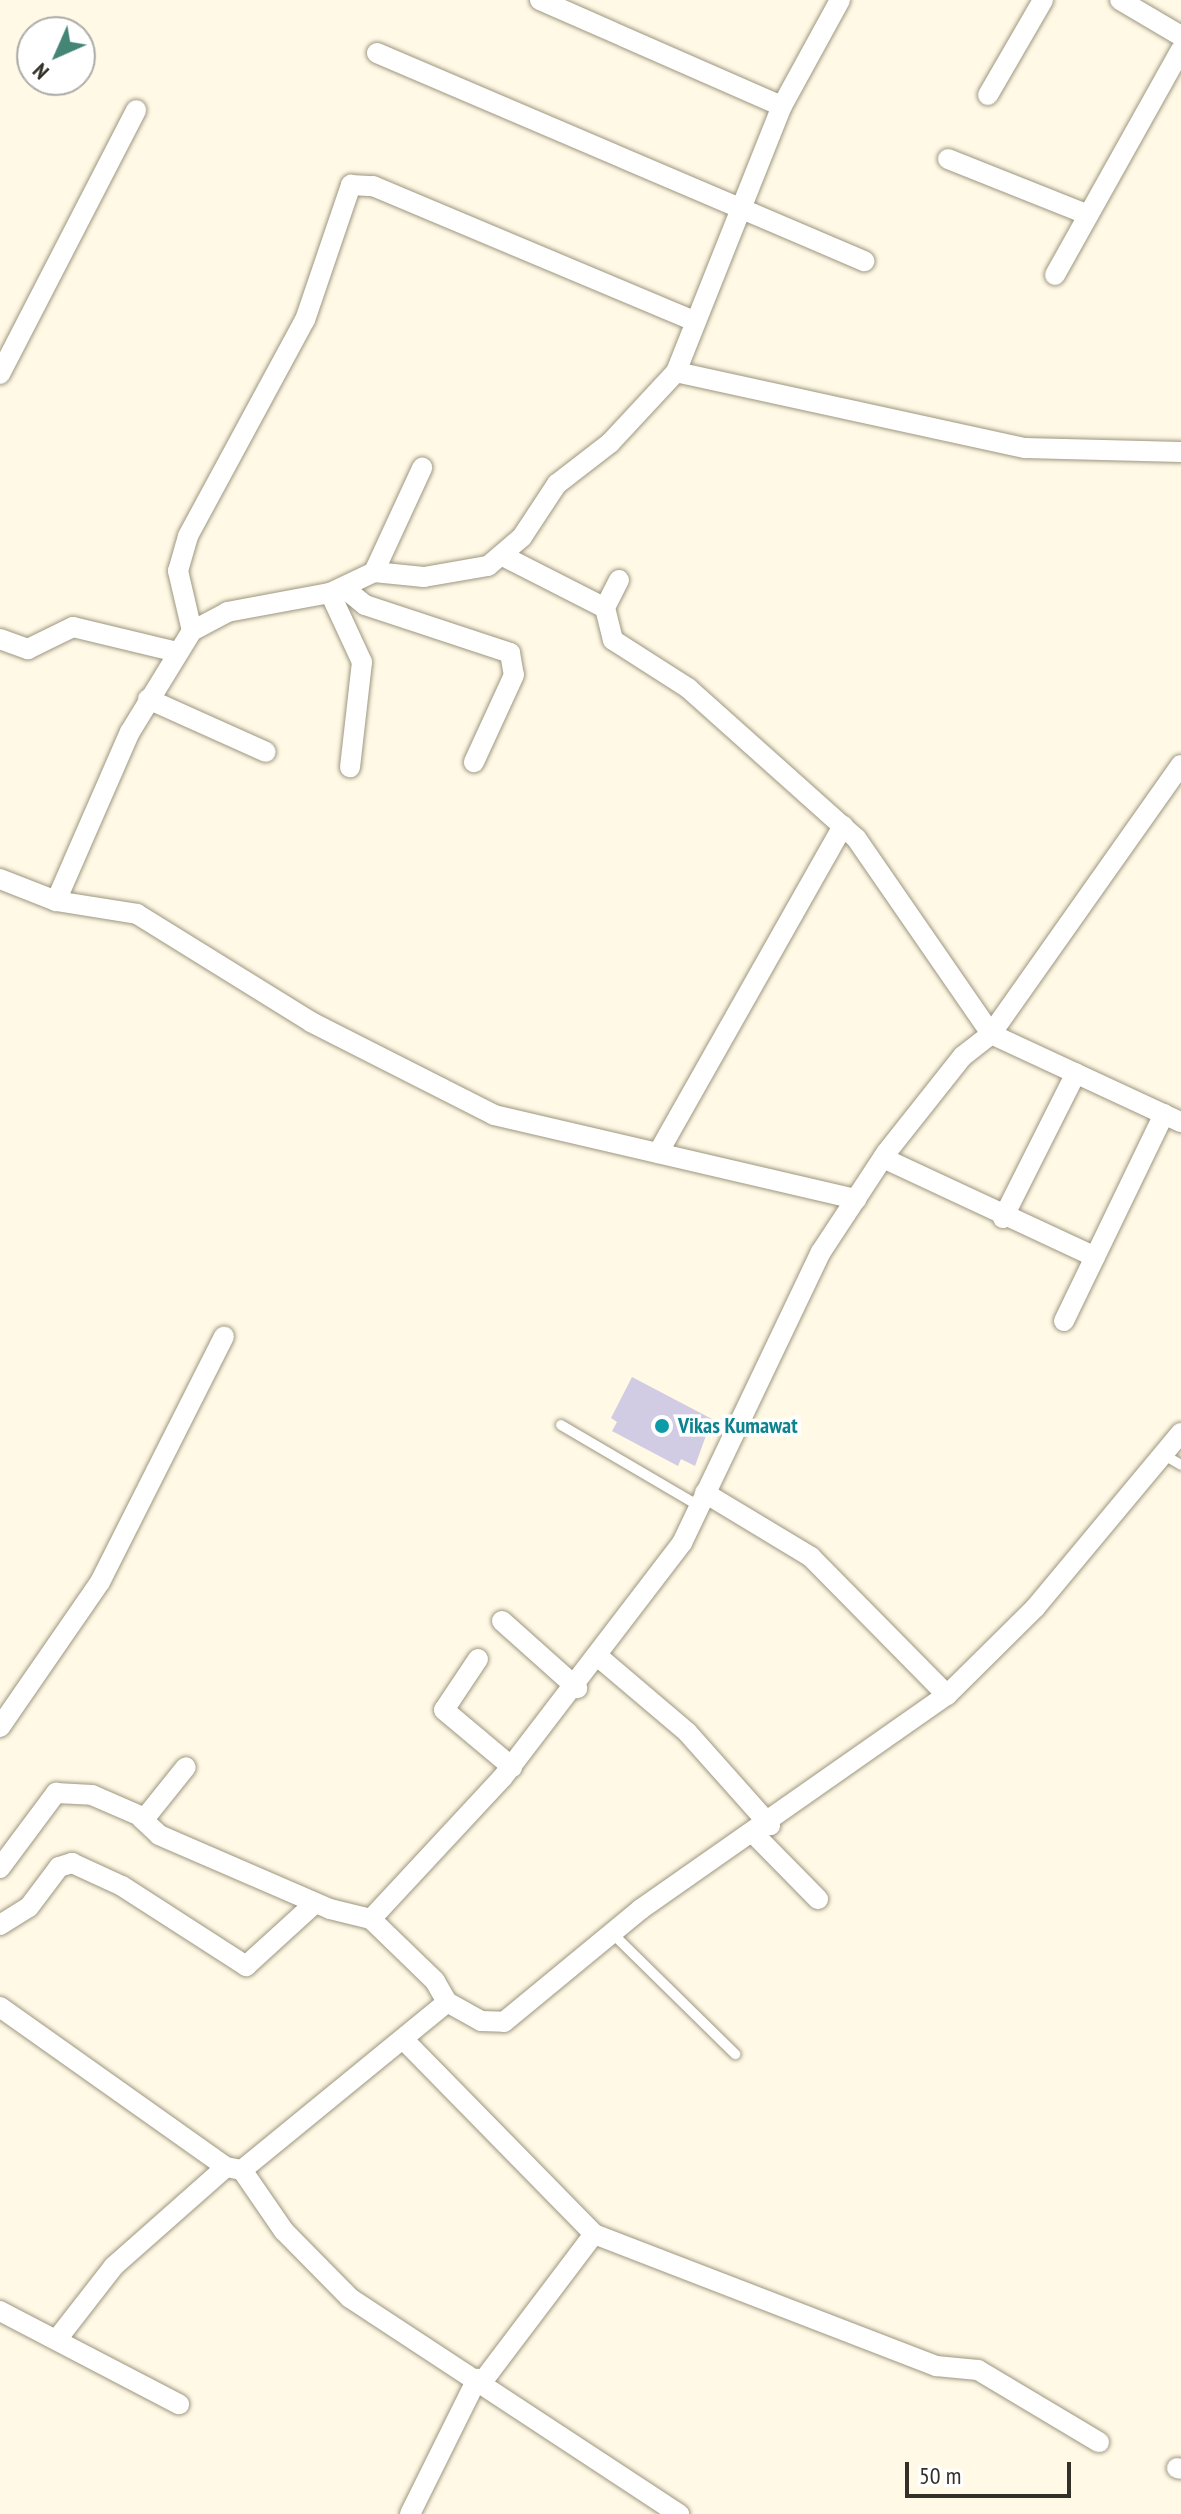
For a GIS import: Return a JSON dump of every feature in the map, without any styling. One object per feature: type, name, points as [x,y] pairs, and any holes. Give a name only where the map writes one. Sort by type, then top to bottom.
[{"type":"street","points":[[540,0],[782,106]]},
{"type":"street","points":[[56,901],[148,699],[192,631],[227,612],[337,591],[374,572],[462,574],[503,556],[557,484],[610,443],[676,372],[782,106],[840,0]]},
{"type":"street","points":[[988,95],[1043,0]]},
{"type":"street","points":[[1120,0],[1181,36]]},
{"type":"street","points":[[1055,275],[1084,213],[1181,50]]},
{"type":"street","points":[[377,53],[743,205],[864,261]]},
{"type":"street","points":[[0,374],[136,110]]},
{"type":"street","points":[[948,159],[1084,213]]},
{"type":"street","points":[[192,631],[178,571],[188,536],[305,320],[351,185],[373,186],[696,322]]},
{"type":"street","points":[[676,372],[1025,448],[1181,452]]},
{"type":"street","points":[[374,572],[422,468]]},
{"type":"street","points":[[503,556],[605,608]]},
{"type":"street","points":[[619,580],[605,608],[613,640],[688,688],[843,826],[909,905],[991,1034],[1172,1118],[1095,1257],[1064,1321]]},
{"type":"street","points":[[337,591],[365,605],[510,653],[514,675],[474,762]]},
{"type":"street","points":[[337,591],[362,662],[350,767]]},
{"type":"street","points":[[0,639],[28,649],[73,627],[177,652]]},
{"type":"street","points":[[148,699],[266,752]]},
{"type":"street","points":[[371,1919],[512,1767],[601,1659],[682,1543],[774,1345],[856,1199],[883,1158],[963,1056],[991,1034],[1174,787],[1181,765]]},
{"type":"street","points":[[658,1153],[843,826]]},
{"type":"street","points":[[0,879],[56,901],[137,914],[311,1022],[494,1115],[856,1199]]},
{"type":"street","points":[[1003,1218],[1076,1073]]},
{"type":"street","points":[[883,1158],[1003,1218],[1095,1257]]},
{"type":"street","points":[[0,1727],[100,1582],[224,1337]]},
{"type":"street","points":[[447,2002],[481,2021],[504,2022],[612,1933],[762,1830],[947,1695],[1035,1608],[1173,1460],[1181,1433]]},
{"type":"street","points":[[702,1499],[811,1557],[947,1695]]},
{"type":"street","points":[[502,1621],[577,1688]]},
{"type":"street","points":[[478,1659],[444,1710],[512,1767]]},
{"type":"street","points":[[601,1659],[687,1732],[818,1899]]},
{"type":"street","points":[[141,1818],[153,1813],[186,1767]]},
{"type":"street","points":[[0,1868],[61,1791],[92,1795],[141,1818],[159,1835],[315,1903],[371,1919],[446,1992],[447,2002]]},
{"type":"street","points":[[5,1916],[59,1867],[72,1863],[142,1897],[246,1966],[315,1903]]},
{"type":"street","points":[[58,2338],[114,2266],[234,2169],[404,2040],[447,2002]]},
{"type":"street","points":[[0,2008],[234,2169],[284,2231],[350,2298],[679,2514]]},
{"type":"street","points":[[404,2040],[594,2234],[936,2366],[978,2370],[1099,2442]]},
{"type":"street","points":[[410,2514],[480,2381],[594,2234]]},
{"type":"street","points":[[0,2311],[58,2338],[179,2404]]},
{"type":"lane","points":[[561,1425],[702,1499]]},
{"type":"lane","points":[[612,1933],[735,2054]]},
{"type":"building","name":"Vikas Kumawat","points":[[632,1377],[712,1419],[695,1466],[681,1459],[678,1466],[612,1431],[617,1422],[611,1418]]},
{"type":"place","name":"Vikas Kumawat","points":[[662,1426]]}]
